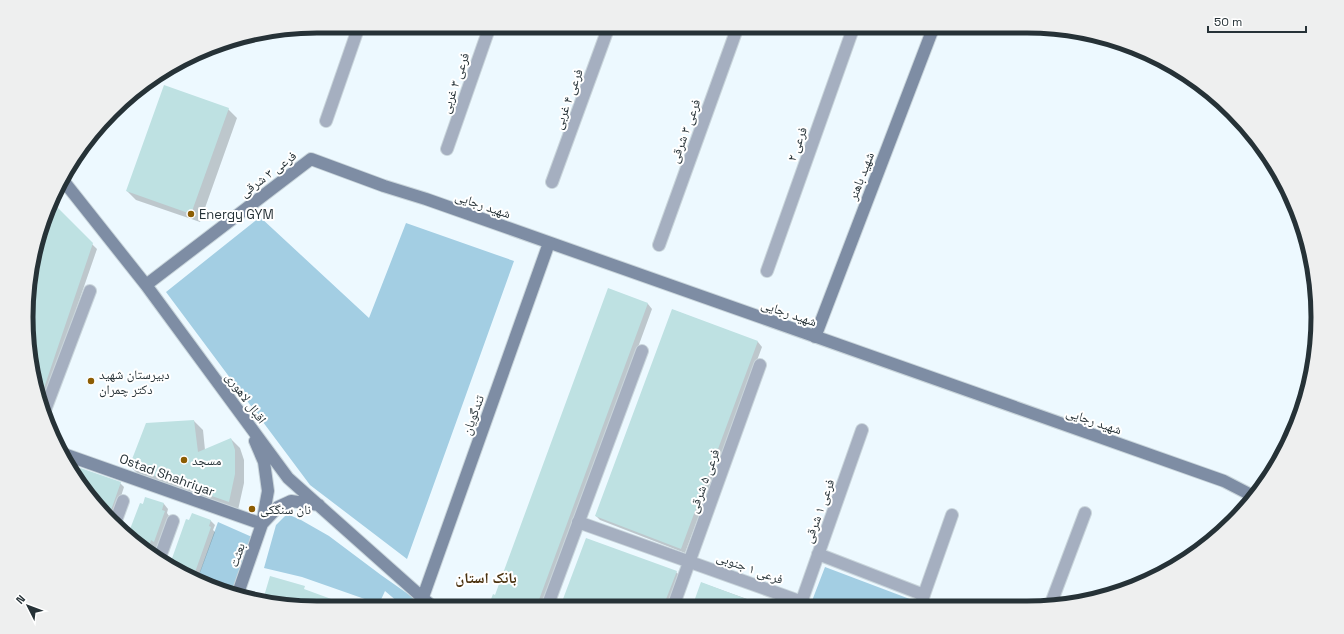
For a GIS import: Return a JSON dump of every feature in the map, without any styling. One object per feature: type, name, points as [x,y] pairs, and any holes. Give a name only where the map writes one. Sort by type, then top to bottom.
[{"type":"street","points":[[326,121],[357,33]]},
{"type":"street","name":"فرعی ۳ غربی","points":[[447,150],[488,33]]},
{"type":"street","name":"فرعی ۴ غربی","points":[[552,182],[606,33]]},
{"type":"street","name":"فرعی ۳ شرقی","points":[[659,245],[735,33]]},
{"type":"street","name":"فرعی ۲","points":[[767,271],[852,33]]},
{"type":"street","name":"شهید باهنر","points":[[815,337],[931,33]]},
{"type":"street","name":"فرعی ۳ شرقی","points":[[146,285],[311,158]]},
{"type":"street","name":"شهید رجایی","points":[[311,158],[384,186],[426,199],[1216,478],[1249,494]]},
{"type":"street","name":"اقبال لاهوری","points":[[66,184],[146,285],[288,478],[426,601]]},
{"type":"street","name":"تندگویان","points":[[423,598],[549,243]]},
{"type":"street","points":[[47,405],[90,291]]},
{"type":"street","points":[[549,601],[642,351]]},
{"type":"street","name":"فرعی ۵ شرقی","points":[[675,601],[760,365]]},
{"type":"street","name":"بعثت","points":[[240,590],[262,524],[268,491],[264,462],[249,425]]},
{"type":"street","name":"فرعی ۱ شرقی","points":[[802,601],[862,430]]},
{"type":"street","name":"Ostad Shahriyar","points":[[69,456],[262,524]]},
{"type":"street","points":[[117,519],[123,501]]},
{"type":"street","points":[[262,524],[278,507],[291,501],[319,506]]},
{"type":"street","points":[[1052,600],[1085,512]]},
{"type":"street","points":[[818,554],[922,600],[952,516]]},
{"type":"street","points":[[161,554],[173,521]]},
{"type":"street","name":"فرعی ۱ جنوبی","points":[[578,522],[689,561],[793,601]]},
{"type":"shaded area","points":[[260,217],[369,318],[406,223],[514,261],[407,559],[310,485],[166,292]]},
{"type":"shaded area","points":[[287,514],[301,520],[329,536],[418,601],[397,601],[385,591],[380,601],[370,601],[302,577],[264,568],[276,525]]},
{"type":"shaded area","points":[[218,522],[252,537],[233,588],[199,575]]},
{"type":"shaded area","points":[[825,567],[915,601],[812,601]]},
{"type":"building","points":[[164,85],[229,108],[191,214],[126,191]]},
{"type":"building","points":[[56,206],[93,243],[43,391],[35,354],[33,317],[35,280],[43,243]]},
{"type":"building","points":[[608,288],[648,303],[538,601],[490,601],[493,594],[495,595]]},
{"type":"building","points":[[672,309],[758,341],[681,549],[595,516]]},
{"type":"building","name":"مسجد","points":[[194,420],[198,452],[231,438],[235,450],[235,474],[229,502],[129,467],[146,423]]},
{"type":"building","points":[[76,466],[121,482],[110,512],[92,490]]},
{"type":"building","points":[[145,497],[164,503],[162,510],[165,511],[154,542],[151,540],[149,546],[129,531],[140,503],[143,504]]},
{"type":"building","points":[[192,513],[211,520],[209,526],[211,527],[195,573],[171,561],[186,519],[189,520]]},
{"type":"building","points":[[586,538],[677,571],[665,601],[562,601]]},
{"type":"building","points":[[270,576],[305,586],[304,589],[337,601],[280,599],[264,596]]},
{"type":"building","points":[[701,582],[752,601],[694,601]]},
{"type":"place","name":"Energy GYM","points":[[191,214]]},
{"type":"place","name":"دبیرستان شهید دکتر چمران","points":[[91,381]]},
{"type":"place","name":"مسجد","points":[[184,460]]},
{"type":"place","name":"نان سنگکی","points":[[252,509]]},
{"type":"district","name":"بانک استان","points":[[486,577]]}]
